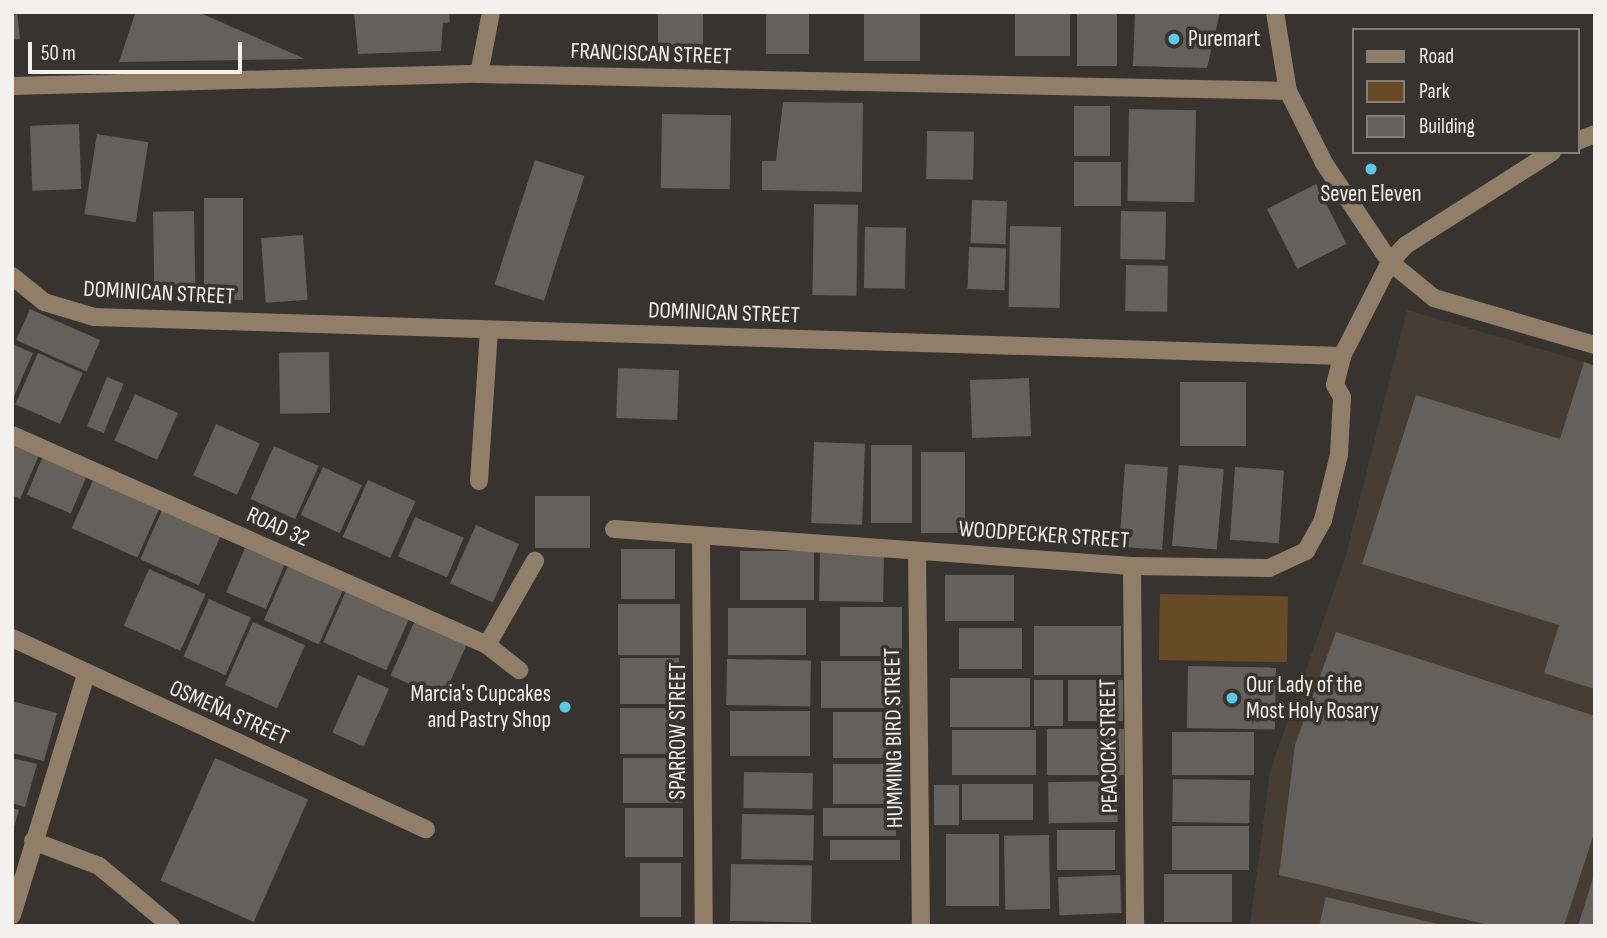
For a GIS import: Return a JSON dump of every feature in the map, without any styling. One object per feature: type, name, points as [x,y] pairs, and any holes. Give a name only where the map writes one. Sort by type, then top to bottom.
[{"type":"street","points":[[479,74],[492,12]]},
{"type":"street","points":[[1275,12],[1288,91],[1324,163],[1390,262],[1434,298],[1595,345]]},
{"type":"street","name":"FRANCISCAN STREET","points":[[12,86],[479,74],[1288,91]]},
{"type":"street","points":[[1342,363],[1390,262],[1423,231],[1549,154]]},
{"type":"street","name":"DOMINICAN STREET","points":[[12,276],[44,302],[94,317],[1342,363]]},
{"type":"street","points":[[479,481],[489,330]]},
{"type":"street","name":"WOODPECKER STREET","points":[[614,529],[1132,566],[1269,569],[1306,551],[1333,484],[1342,397],[1335,385],[1342,363]]},
{"type":"street","name":"ROAD 32","points":[[12,435],[487,645],[519,670]]},
{"type":"street","name":"SPARROW STREET","points":[[701,535],[704,926]]},
{"type":"street","name":"HUMMING BIRD STREET","points":[[917,551],[921,926]]},
{"type":"street","points":[[487,645],[535,561]]},
{"type":"street","name":"PEACOCK STREET","points":[[1132,566],[1135,926]]},
{"type":"street","name":"OSMEÑA STREET","points":[[12,638],[86,675],[426,829]]},
{"type":"street","points":[[12,915],[86,675]]},
{"type":"street","points":[[33,841],[99,866],[171,926]]},
{"type":"shaded area","points":[[1407,310],[1595,365],[1595,926],[1250,926],[1270,771],[1345,559]]},
{"type":"green space","points":[[1160,594],[1288,596],[1287,662],[1159,660]]},
{"type":"building","points":[[12,12],[17,12],[20,39],[12,40]]},
{"type":"building","points":[[198,12],[305,59],[119,62],[135,14]]},
{"type":"building","points":[[354,12],[449,12],[450,22],[443,23],[441,51],[358,54]]},
{"type":"building","points":[[658,12],[703,12],[703,45],[658,45]]},
{"type":"building","points":[[766,12],[809,12],[809,54],[766,54]]},
{"type":"building","points":[[864,12],[920,12],[920,61],[864,61]]},
{"type":"building","points":[[1015,12],[1070,12],[1070,56],[1015,56]]},
{"type":"building","points":[[1077,12],[1117,12],[1117,66],[1077,66]]},
{"type":"building","name":"Puremart","points":[[1135,12],[1220,12],[1207,68],[1133,66]]},
{"type":"building","points":[[783,102],[863,103],[862,192],[762,190],[762,161],[776,161]]},
{"type":"building","points":[[1074,106],[1110,106],[1110,156],[1074,156]]},
{"type":"building","points":[[1129,109],[1196,110],[1194,202],[1127,201]]},
{"type":"building","points":[[662,114],[731,115],[730,189],[661,188]]},
{"type":"building","points":[[79,124],[81,189],[32,191],[30,126]]},
{"type":"building","points":[[927,131],[974,132],[973,180],[926,179]]},
{"type":"building","points":[[97,134],[148,142],[136,222],[84,214]]},
{"type":"building","points":[[535,160],[584,176],[544,301],[495,285]]},
{"type":"building","points":[[1074,162],[1121,162],[1121,206],[1074,206]]},
{"type":"building","points":[[1316,184],[1346,244],[1297,269],[1267,209]]},
{"type":"building","points":[[204,198],[243,198],[243,300],[204,300]]},
{"type":"building","points":[[972,200],[1007,201],[1005,244],[970,243]]},
{"type":"building","points":[[814,204],[858,205],[856,296],[812,295]]},
{"type":"building","points":[[194,211],[195,293],[154,294],[153,212]]},
{"type":"building","points":[[1121,211],[1166,212],[1165,260],[1120,259]]},
{"type":"building","points":[[1010,226],[1061,227],[1060,308],[1009,307]]},
{"type":"building","points":[[865,227],[906,228],[905,289],[864,288]]},
{"type":"building","points":[[303,235],[308,300],[266,303],[261,238]]},
{"type":"building","points":[[969,247],[1006,248],[1005,290],[968,289]]},
{"type":"building","points":[[1126,265],[1168,266],[1167,312],[1125,311]]},
{"type":"building","points":[[30,309],[100,340],[87,371],[16,340]]},
{"type":"building","points":[[12,344],[33,353],[12,401]]},
{"type":"building","points":[[329,352],[330,413],[280,414],[279,353]]},
{"type":"building","points":[[38,353],[83,373],[60,424],[15,404]]},
{"type":"building","points":[[1584,362],[1595,366],[1595,689],[1544,673],[1559,625],[1362,564],[1416,395],[1560,439]]},
{"type":"building","points":[[618,368],[679,370],[677,420],[616,418]]},
{"type":"building","points":[[107,377],[124,384],[104,433],[87,426]]},
{"type":"building","points":[[1029,378],[1031,436],[972,438],[970,380]]},
{"type":"building","points":[[1180,382],[1246,382],[1246,446],[1180,446]]},
{"type":"building","points":[[135,394],[178,413],[157,460],[114,441]]},
{"type":"building","points":[[216,424],[260,444],[237,495],[193,475]]},
{"type":"building","points":[[12,441],[40,453],[20,499],[12,495]]},
{"type":"building","points":[[814,442],[865,444],[862,525],[811,523]]},
{"type":"building","points":[[871,445],[912,445],[912,523],[871,523]]},
{"type":"building","points":[[274,446],[319,466],[295,519],[250,499]]},
{"type":"building","points":[[921,452],[965,452],[965,533],[921,533]]},
{"type":"building","points":[[43,456],[87,475],[71,513],[27,495]]},
{"type":"building","points":[[1125,464],[1168,467],[1162,550],[1119,547]]},
{"type":"building","points":[[1179,465],[1224,469],[1217,550],[1172,546]]},
{"type":"building","points":[[323,467],[362,485],[340,533],[301,515]]},
{"type":"building","points":[[1235,467],[1284,470],[1279,543],[1230,540]]},
{"type":"building","points":[[94,478],[160,507],[137,558],[72,528]]},
{"type":"building","points":[[368,480],[416,501],[390,558],[343,537]]},
{"type":"building","points":[[535,496],[590,496],[590,548],[535,548]]},
{"type":"building","points":[[163,508],[221,534],[199,585],[140,559]]},
{"type":"building","points":[[415,517],[464,538],[447,577],[398,557]]},
{"type":"building","points":[[476,525],[519,544],[493,603],[450,583]]},
{"type":"building","points":[[245,548],[285,565],[266,609],[226,592]]},
{"type":"building","points":[[621,549],[675,549],[675,599],[621,599]]},
{"type":"building","points":[[820,550],[884,551],[883,602],[819,601]]},
{"type":"building","points":[[740,551],[814,551],[814,600],[740,600]]},
{"type":"building","points":[[288,566],[343,590],[319,644],[264,620]]},
{"type":"building","points":[[149,569],[206,594],[180,651],[124,626]]},
{"type":"building","points":[[945,575],[1014,575],[1014,621],[945,621]]},
{"type":"building","points":[[346,591],[409,619],[386,670],[323,642]]},
{"type":"building","points":[[209,599],[251,618],[225,675],[183,657]]},
{"type":"building","points":[[618,604],[680,604],[680,655],[618,655]]},
{"type":"building","points":[[840,607],[902,607],[902,656],[840,656]]},
{"type":"building","points":[[728,608],[806,608],[806,655],[728,655]]},
{"type":"building","points":[[417,616],[469,639],[443,699],[391,675]]},
{"type":"building","points":[[253,622],[305,645],[277,708],[225,685]]},
{"type":"building","points":[[1034,626],[1121,626],[1121,675],[1034,675]]},
{"type":"building","points":[[959,628],[1022,628],[1022,669],[959,669]]},
{"type":"building","points":[[1336,632],[1595,716],[1595,830],[1564,926],[1493,926],[1279,875],[1295,745]]},
{"type":"building","points":[[620,658],[679,658],[679,704],[620,704]]},
{"type":"building","points":[[727,659],[811,660],[810,706],[726,705]]},
{"type":"building","points":[[821,661],[903,661],[903,708],[821,708]]},
{"type":"building","name":"Our Lady of the Most Holy Rosary","points":[[1188,666],[1276,668],[1275,730],[1187,728]]},
{"type":"building","points":[[358,675],[389,689],[363,746],[332,733]]},
{"type":"building","points":[[950,678],[1030,678],[1030,727],[950,727]]},
{"type":"building","points":[[1034,680],[1063,680],[1063,726],[1034,726]]},
{"type":"building","points":[[1068,680],[1123,680],[1123,721],[1068,721]]},
{"type":"building","points":[[12,701],[57,713],[44,761],[12,753]]},
{"type":"building","points":[[620,708],[679,708],[679,754],[620,754]]},
{"type":"building","points":[[730,711],[810,711],[810,756],[730,756]]},
{"type":"building","points":[[833,712],[898,712],[898,758],[833,758]]},
{"type":"building","points":[[1047,729],[1124,729],[1124,775],[1047,775]]},
{"type":"building","points":[[952,730],[1036,730],[1036,775],[952,775]]},
{"type":"building","points":[[1172,732],[1254,732],[1254,775],[1172,775]]},
{"type":"building","points":[[12,758],[37,764],[25,807],[12,803]]},
{"type":"building","points":[[215,758],[308,799],[254,922],[160,880]]},
{"type":"building","points":[[623,758],[682,758],[682,803],[623,803]]},
{"type":"building","points":[[833,764],[900,764],[900,804],[833,804]]},
{"type":"building","points":[[744,772],[813,773],[812,809],[743,808]]},
{"type":"building","points":[[1173,779],[1250,780],[1249,823],[1172,822]]},
{"type":"building","points":[[1117,781],[1118,822],[1049,823],[1048,782]]},
{"type":"building","points":[[962,784],[1033,784],[1033,820],[962,820]]},
{"type":"building","points":[[934,785],[959,785],[959,825],[934,825]]},
{"type":"building","points":[[12,808],[19,810],[13,830],[12,830]]},
{"type":"building","points":[[625,808],[683,808],[683,857],[625,857]]},
{"type":"building","points":[[823,808],[896,808],[896,836],[823,836]]},
{"type":"building","points":[[742,814],[814,815],[813,860],[741,859]]},
{"type":"building","points":[[1172,826],[1249,826],[1249,870],[1172,870]]},
{"type":"building","points":[[1057,830],[1115,830],[1115,870],[1057,870]]},
{"type":"building","points":[[946,834],[999,834],[999,906],[946,906]]},
{"type":"building","points":[[1049,835],[1050,909],[1005,910],[1004,836]]},
{"type":"building","points":[[830,840],[900,840],[900,860],[830,860]]},
{"type":"building","points":[[640,863],[681,863],[681,917],[640,917]]},
{"type":"building","points":[[731,864],[812,865],[811,922],[730,921]]},
{"type":"building","points":[[1164,874],[1232,874],[1232,922],[1164,922]]},
{"type":"building","points":[[1120,875],[1121,913],[1059,915],[1058,877]]},
{"type":"building","points":[[1594,875],[1595,926],[1578,926]]},
{"type":"building","points":[[1326,897],[1442,925],[1442,926],[1319,926]]},
{"type":"place","name":"Puremart","points":[[1174,39]]},
{"type":"place","name":"Seven Eleven","points":[[1371,169]]},
{"type":"place","name":"Our Lady of the Most Holy Rosary","points":[[1232,698]]},
{"type":"place","name":"Marcia's Cupcakes and Pastry Shop","points":[[565,707]]}]
